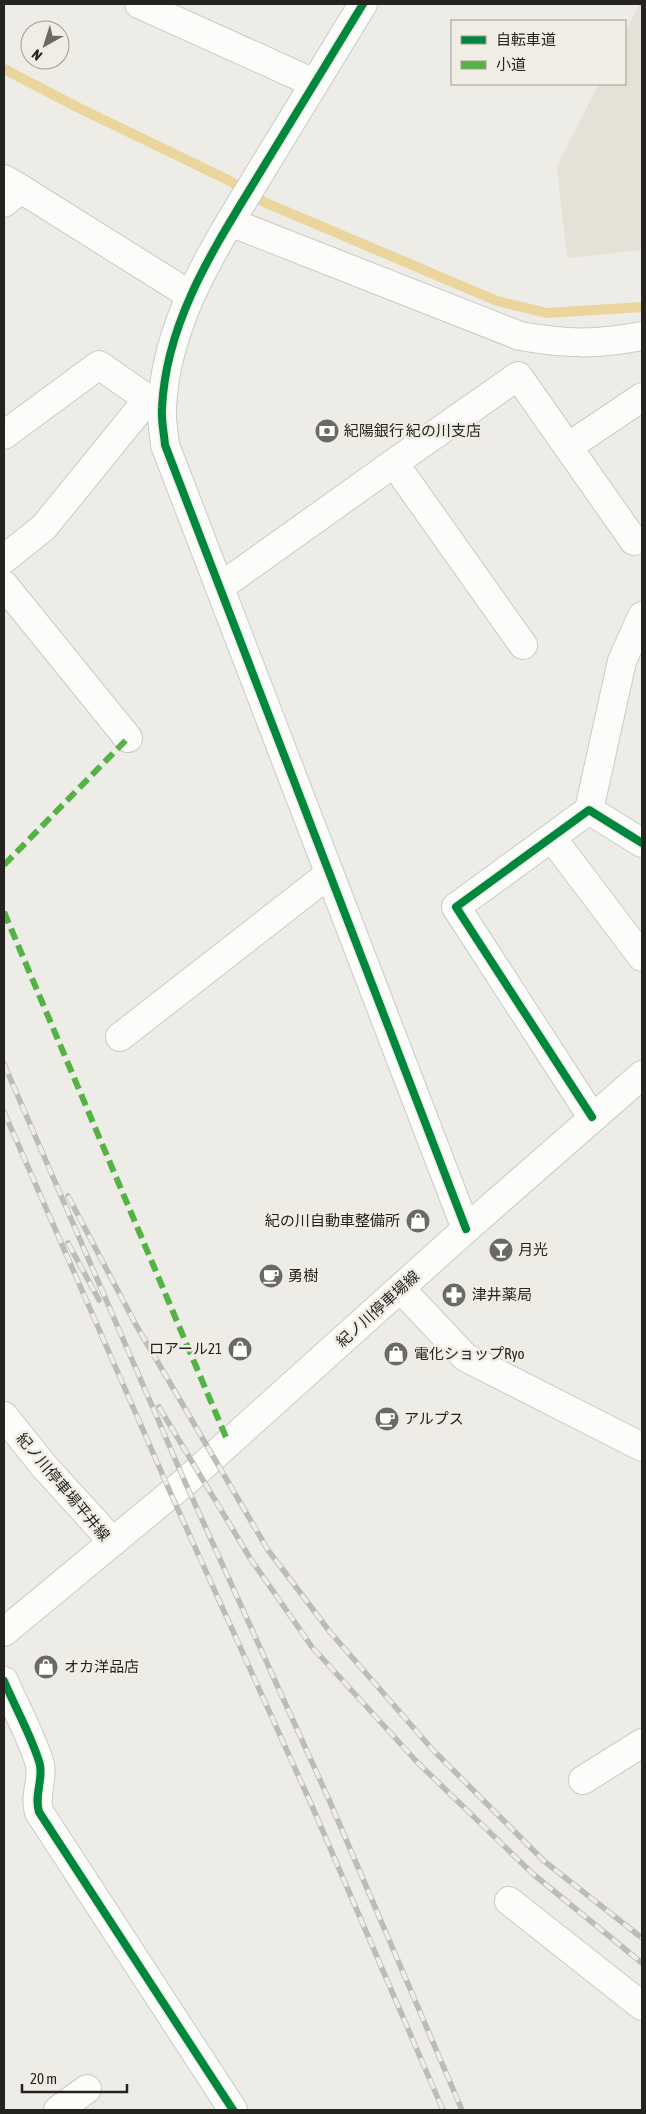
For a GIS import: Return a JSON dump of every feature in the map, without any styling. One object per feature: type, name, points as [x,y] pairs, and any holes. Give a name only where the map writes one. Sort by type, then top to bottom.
[{"type":"street","points":[[139,4],[314,84]]},
{"type":"street","points":[[4,559],[44,527],[155,404],[165,378],[176,333],[190,295],[233,217],[363,4]]},
{"type":"street","points":[[10,190],[190,295]]},
{"type":"street","points":[[233,217],[520,336],[562,343],[610,342],[642,336]]},
{"type":"street","points":[[4,435],[99,365],[155,404],[166,445],[466,1228]]},
{"type":"street","points":[[220,587],[518,376],[634,541]]},
{"type":"street","points":[[568,447],[642,397]]},
{"type":"street","points":[[394,463],[523,645]]},
{"type":"street","points":[[4,585],[128,738]]},
{"type":"street","points":[[592,1117],[456,907],[589,810],[632,667],[642,616]]},
{"type":"street","points":[[589,810],[642,843]]},
{"type":"street","points":[[552,838],[642,957]]},
{"type":"street","points":[[120,1038],[329,874]]},
{"type":"street","name":"紀ノ川停車場線","points":[[112,1542],[185,1482],[401,1289],[466,1228],[642,1075]]},
{"type":"street","points":[[401,1289],[465,1357],[642,1447]]},
{"type":"street","name":"紀ノ川停車場平井線","points":[[4,1632],[112,1542],[5,1419]]},
{"type":"street","points":[[4,1681],[38,1757],[40,1777],[36,1802],[39,1812],[233,2110]]},
{"type":"street","points":[[583,1780],[642,1743]]},
{"type":"street","points":[[509,1901],[642,2006]]},
{"type":"street","points":[[58,2110],[87,2089]]},
{"type":"shaded area","points":[[639,4],[642,4],[642,250],[567,258],[557,166],[598,85],[626,85],[626,31]]},
{"type":"waterway","points":[[4,69],[79,108],[228,180],[264,202],[497,301],[547,313],[642,307]]},
{"type":"railway","points":[[4,1064],[185,1482],[330,1802],[462,2110]]},
{"type":"railway","points":[[4,1112],[171,1494],[312,1806],[443,2110]]},
{"type":"railway","points":[[68,1196],[136,1325],[268,1550],[330,1632],[432,1749],[544,1861],[642,1938]]},
{"type":"railway","points":[[68,1243],[99,1300]]},
{"type":"railway","points":[[159,1407],[250,1558],[312,1647],[418,1763],[533,1874],[642,1963]]},
{"type":"marked path","points":[[4,865],[128,738]]},
{"type":"marked path","points":[[4,912],[228,1442]]},
{"type":"cycle path","points":[[363,4],[230,223],[198,281],[184,311],[173,342],[166,375],[162,422],[165,445],[466,1229]]},
{"type":"cycle path","points":[[592,1117],[456,907],[589,810],[642,843]]},
{"type":"cycle path","points":[[4,1681],[29,1734],[40,1765],[41,1771],[37,1800],[39,1812],[233,2110]]},
{"type":"place","name":"紀陽銀行 紀の川支店","points":[[327,431]]},
{"type":"place","name":"紀の川自動車整備所","points":[[418,1221]]},
{"type":"place","name":"月光","points":[[501,1250]]},
{"type":"place","name":"勇樹","points":[[271,1276]]},
{"type":"place","name":"津井薬局","points":[[454,1295]]},
{"type":"place","name":"ロアール21","points":[[240,1349]]},
{"type":"place","name":"電化ショップRyo","points":[[396,1354]]},
{"type":"place","name":"アルプス","points":[[387,1419]]},
{"type":"place","name":"オカ洋品店","points":[[46,1667]]}]
